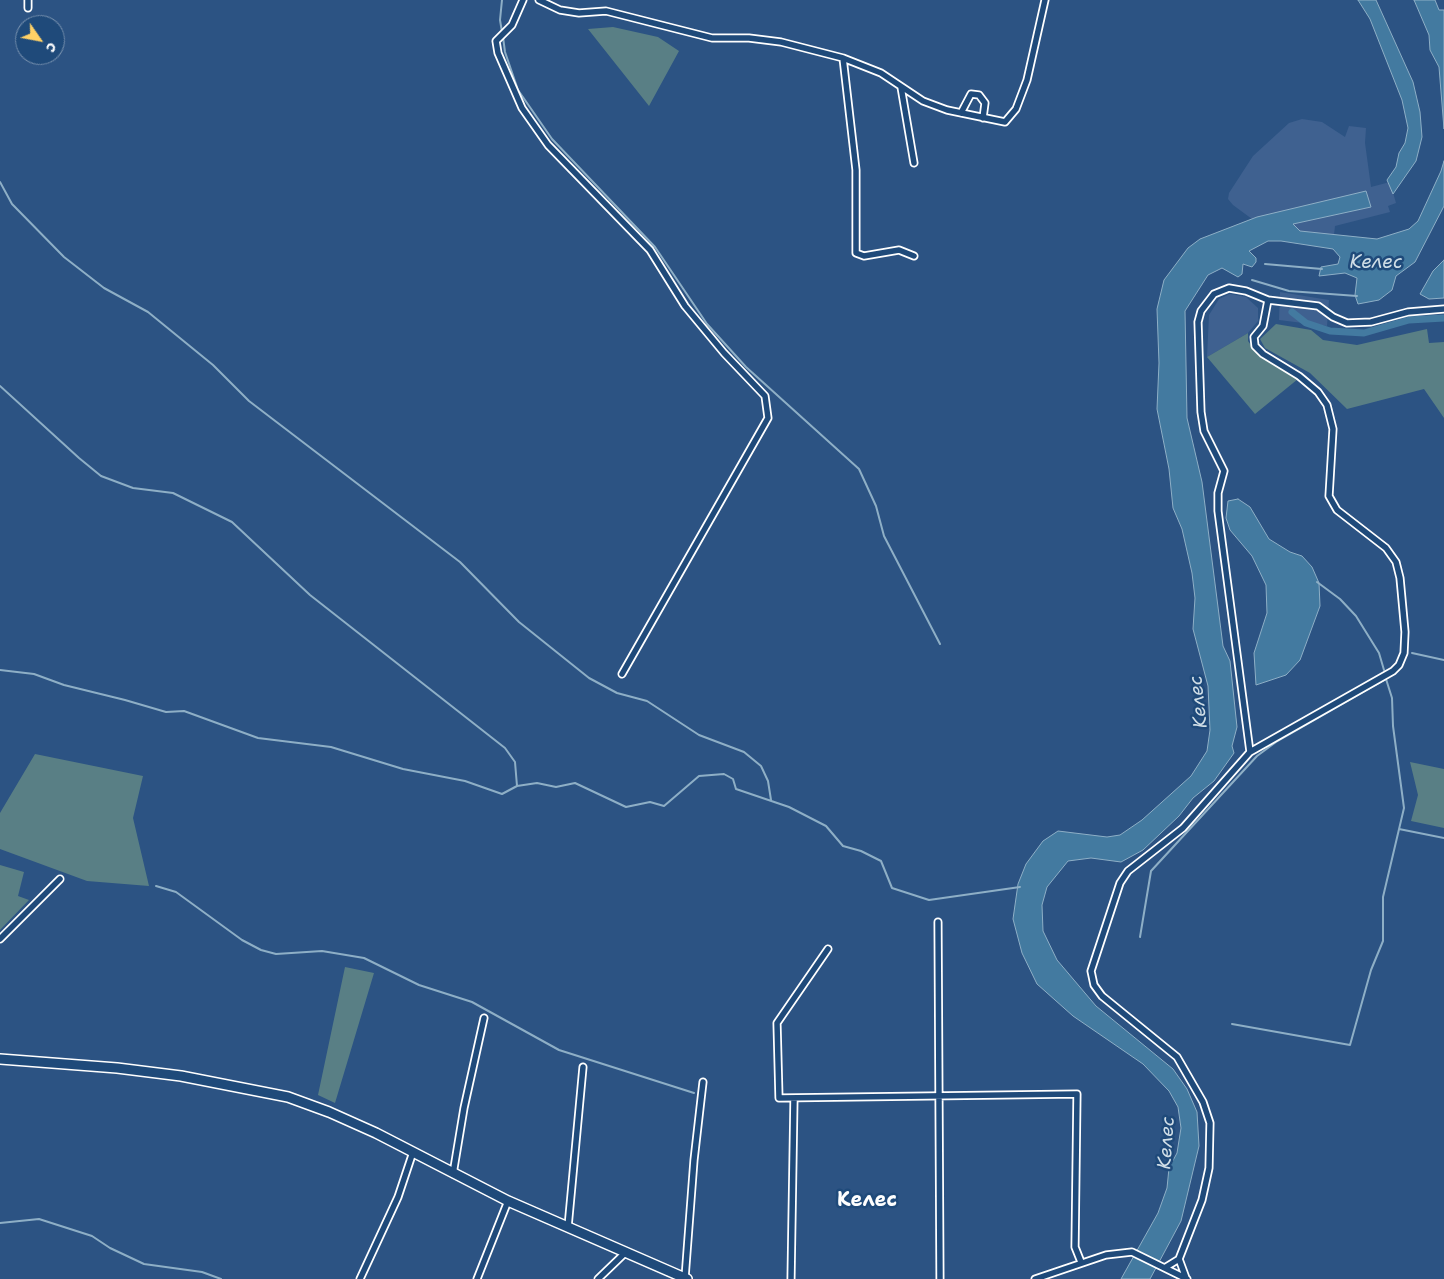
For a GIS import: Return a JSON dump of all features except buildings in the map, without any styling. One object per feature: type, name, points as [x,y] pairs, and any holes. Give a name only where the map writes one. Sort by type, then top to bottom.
[{"type":"main road","points":[[0,1059],[117,1068],[181,1076],[288,1098],[329,1112],[413,1152],[508,1201],[686,1279]]},
{"type":"street","points":[[28,0],[28,8]]},
{"type":"street","points":[[522,0],[512,25],[496,41],[498,54],[522,108],[548,145],[650,250],[685,306],[724,353],[765,396],[768,418],[622,674]]},
{"type":"street","points":[[539,0],[560,10],[579,13],[606,11],[712,38],[749,38],[781,42],[843,58],[881,73],[923,101],[961,113],[1005,122],[1016,109],[1027,80],[1045,0]]},
{"type":"street","points":[[843,58],[856,170],[856,253],[864,256],[899,250],[914,256]]},
{"type":"street","points":[[901,86],[914,163]]},
{"type":"street","points":[[961,113],[970,94],[979,95],[985,103],[983,118]]},
{"type":"street","points":[[1250,752],[1218,511],[1218,493],[1224,471],[1204,431],[1199,377],[1198,322],[1205,303],[1223,289],[1246,292],[1268,300],[1318,306],[1340,321],[1356,323],[1408,312],[1444,309]]},
{"type":"street","points":[[1166,1267],[1179,1259],[1202,1200],[1209,1168],[1210,1123],[1203,1102],[1177,1057],[1102,996],[1094,985],[1091,971],[1120,883],[1128,872],[1183,828],[1250,752],[1393,671],[1403,656],[1405,632],[1400,578],[1393,555],[1370,534],[1343,516],[1333,504],[1330,496],[1333,429],[1327,405],[1318,392],[1299,376],[1263,354],[1255,346],[1254,337],[1263,326],[1268,300]]},
{"type":"street","points":[[0,939],[60,879]]},
{"type":"street","points":[[938,922],[940,1279]]},
{"type":"street","points":[[828,949],[777,1023],[779,1098],[1077,1094],[1075,1247],[1081,1262]]},
{"type":"street","points":[[453,1174],[464,1108],[484,1018]]},
{"type":"street","points":[[568,1227],[583,1067]]},
{"type":"street","points":[[686,1279],[694,1160],[703,1082]]},
{"type":"street","points":[[791,1279],[794,1098]]},
{"type":"street","points":[[360,1279],[398,1197],[413,1152]]},
{"type":"street","points":[[477,1279],[508,1201]]},
{"type":"street","points":[[598,1279],[626,1252]]},
{"type":"street","points":[[1035,1279],[1106,1254],[1132,1252],[1186,1278]]},
{"type":"street","points":[[1179,1259],[1186,1278]]},
{"type":"shaded area","points":[[1302,119],[1322,122],[1345,137],[1349,126],[1366,128],[1365,143],[1371,187],[1390,182],[1396,203],[1388,206],[1390,212],[1335,226],[1334,235],[1300,231],[1292,224],[1371,207],[1366,192],[1252,219],[1233,205],[1228,199],[1229,193],[1253,156],[1289,123]]},
{"type":"shaded area","points":[[1280,292],[1329,300],[1327,326],[1279,320]]},
{"type":"shaded area","points":[[1230,294],[1246,297],[1258,308],[1258,321],[1248,333],[1207,357],[1209,315],[1219,299]]},
{"type":"green space","points":[[613,27],[658,37],[679,51],[649,106],[588,29]]},
{"type":"green space","points":[[1276,324],[1311,330],[1323,340],[1357,345],[1427,329],[1429,343],[1444,342],[1444,418],[1424,389],[1347,409],[1310,373],[1265,348],[1260,339]]},
{"type":"green space","points":[[1248,333],[1248,341],[1259,356],[1298,379],[1255,414],[1207,357]]},
{"type":"green space","points":[[35,754],[143,776],[133,818],[149,886],[87,881],[0,849],[0,813]]},
{"type":"green space","points":[[1410,762],[1444,769],[1444,828],[1411,821],[1418,795]]},
{"type":"green space","points":[[0,865],[24,872],[18,896],[29,900],[0,930]]},
{"type":"green space","points":[[345,967],[374,973],[335,1103],[318,1095]]},
{"type":"water","points":[[1358,0],[1376,0],[1413,82],[1420,112],[1422,137],[1416,161],[1393,194],[1387,180],[1396,167],[1399,153],[1405,143],[1408,128],[1402,100],[1370,19]]},
{"type":"water","points":[[1414,0],[1435,0],[1439,10],[1444,10],[1444,129],[1439,67],[1430,50],[1429,35]]},
{"type":"water","name":"Келес","points":[[1444,161],[1444,206],[1415,262],[1396,276],[1392,290],[1379,300],[1358,304],[1355,295],[1357,278],[1345,273],[1319,276],[1321,267],[1338,264],[1340,257],[1333,249],[1281,241],[1268,241],[1249,251],[1256,258],[1256,262],[1252,267],[1243,264],[1242,274],[1238,277],[1222,268],[1208,275],[1185,311],[1187,418],[1202,482],[1223,646],[1230,661],[1237,727],[1232,746],[1234,753],[1214,781],[1193,798],[1179,816],[1143,850],[1121,862],[1091,858],[1068,861],[1047,887],[1042,905],[1043,931],[1057,960],[1096,1006],[1173,1069],[1187,1089],[1197,1112],[1199,1146],[1181,1221],[1150,1279],[1121,1279],[1158,1213],[1167,1188],[1169,1168],[1177,1153],[1181,1128],[1178,1107],[1169,1091],[1143,1064],[1073,1016],[1037,984],[1022,953],[1013,919],[1018,884],[1026,864],[1043,841],[1058,831],[1107,837],[1120,835],[1142,820],[1191,776],[1207,751],[1210,730],[1208,686],[1193,629],[1195,598],[1192,573],[1182,529],[1173,508],[1169,469],[1157,409],[1159,363],[1157,309],[1164,280],[1188,248],[1200,239],[1257,217],[1366,191],[1371,207],[1293,224],[1300,231],[1377,239],[1409,229],[1418,221]]},
{"type":"water","points":[[1444,260],[1444,298],[1429,299],[1420,294],[1433,271]]},
{"type":"water","points":[[1238,499],[1250,507],[1269,539],[1290,552],[1302,556],[1312,567],[1319,583],[1320,606],[1300,660],[1286,675],[1256,685],[1254,653],[1267,613],[1266,585],[1252,556],[1230,530],[1226,518],[1228,501]]},
{"type":"waterway","points":[[502,0],[500,20],[502,32]]},
{"type":"waterway","points":[[503,37],[505,52],[518,90],[552,139],[655,247],[707,324],[746,367],[859,469],[876,506],[884,536],[940,644]]},
{"type":"waterway","points":[[0,182],[12,204],[64,257],[104,288],[148,312],[213,365],[249,401],[460,562],[519,622],[589,678],[617,693],[647,701],[699,735],[744,752],[761,766],[768,781],[771,800]]},
{"type":"waterway","points":[[1265,264],[1322,269]]},
{"type":"waterway","points":[[1252,280],[1289,291],[1357,296]]},
{"type":"waterway","points":[[1292,312],[1306,323],[1330,331],[1364,333],[1409,320],[1444,318]]},
{"type":"waterway","points":[[0,386],[101,476],[133,488],[173,493],[232,522],[310,595],[505,748],[515,762],[517,786]]},
{"type":"waterway","points":[[1317,582],[1340,599],[1356,616],[1379,653],[1384,670]]},
{"type":"waterway","points":[[1412,653],[1444,660]]},
{"type":"waterway","points":[[0,670],[34,674],[64,685],[166,712],[184,711],[258,738],[331,747],[403,769],[465,781],[502,794],[517,786],[537,783],[556,787],[575,783],[626,807],[650,802],[664,806],[699,776],[724,774],[733,779],[736,789],[789,807],[826,826],[843,846],[861,851],[881,861],[892,888],[929,900],[1020,887]]},
{"type":"waterway","points":[[1140,937],[1151,871],[1257,756],[1276,742],[1386,679]]},
{"type":"waterway","points":[[1232,1024],[1350,1045],[1371,970],[1383,941],[1383,897],[1404,808],[1393,726],[1392,698],[1386,679]]},
{"type":"waterway","points":[[1399,829],[1444,838]]},
{"type":"waterway","points":[[156,886],[176,892],[242,940],[261,950],[276,954],[322,951],[364,958],[419,985],[472,1002],[559,1050],[694,1093]]},
{"type":"waterway","points":[[0,1223],[39,1219],[92,1236],[110,1248],[144,1264],[202,1272],[221,1279]]},
{"type":"district","name":"Келес","points":[[867,1201]]}]
